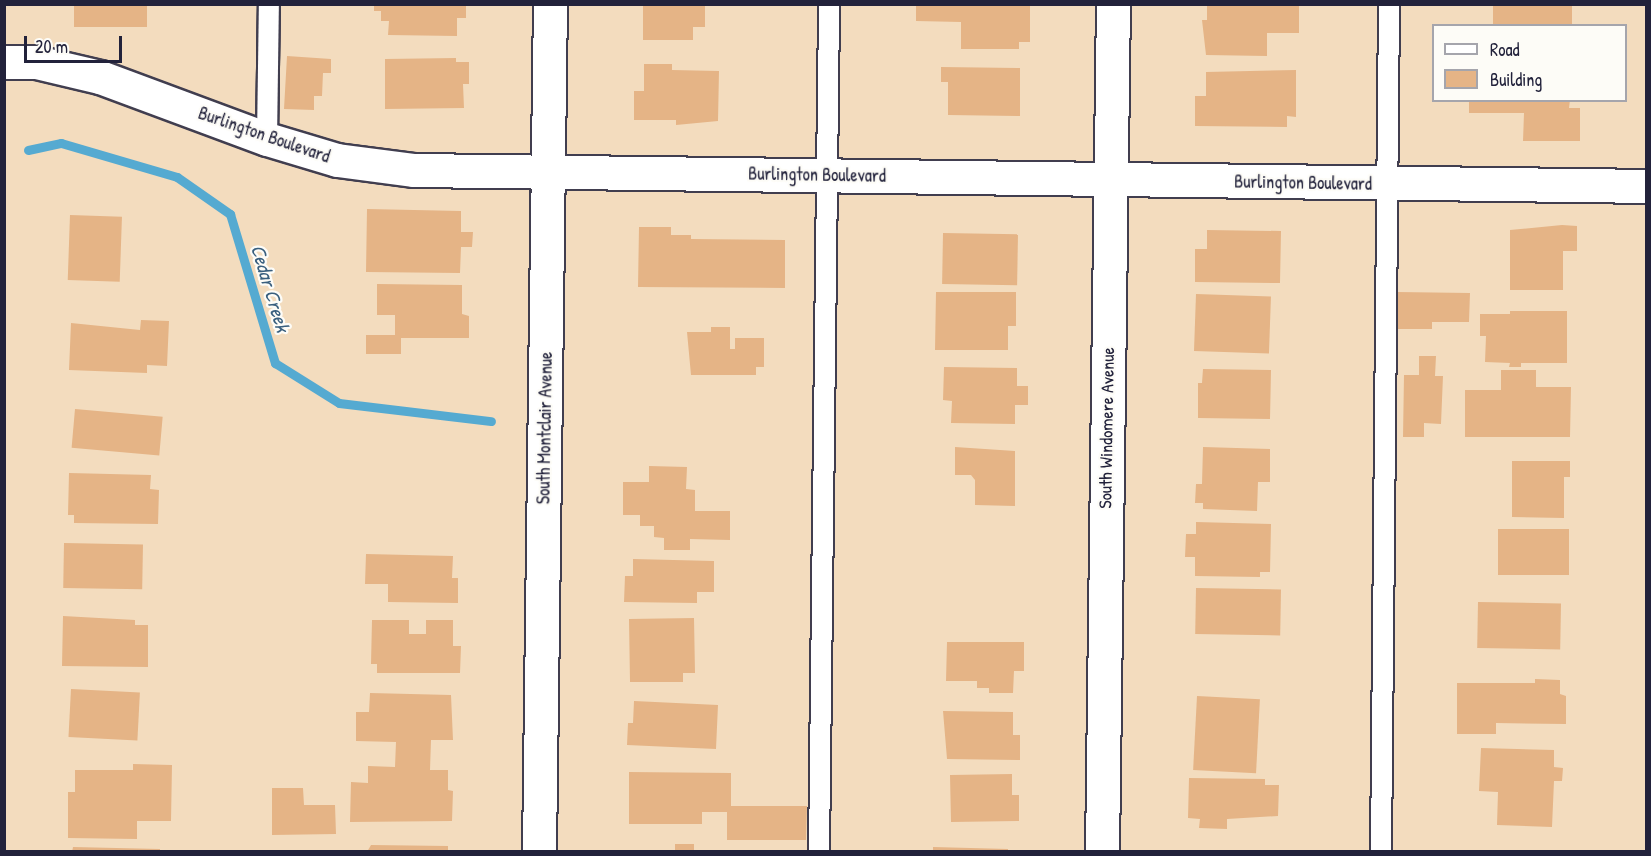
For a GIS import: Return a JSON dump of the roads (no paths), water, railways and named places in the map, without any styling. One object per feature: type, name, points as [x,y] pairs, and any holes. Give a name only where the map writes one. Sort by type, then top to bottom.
[{"type":"street","name":"South Montclair Avenue","points":[[539,852],[550,4]]},
{"type":"street","name":"South Windomere Avenue","points":[[1102,852],[1113,4]]},
{"type":"street","name":"Burlington Boulevard","points":[[4,62],[36,62],[100,77],[267,140],[337,160],[414,170],[828,174],[1111,181],[1647,186]]},
{"type":"lane","points":[[267,140],[269,4]]},
{"type":"lane","points":[[819,852],[829,4]]},
{"type":"lane","points":[[1381,852],[1389,4]]},
{"type":"waterway","name":"Cedar Creek","points":[[28,150],[61,143],[177,177],[230,214],[275,363],[339,403],[491,421]]}]
